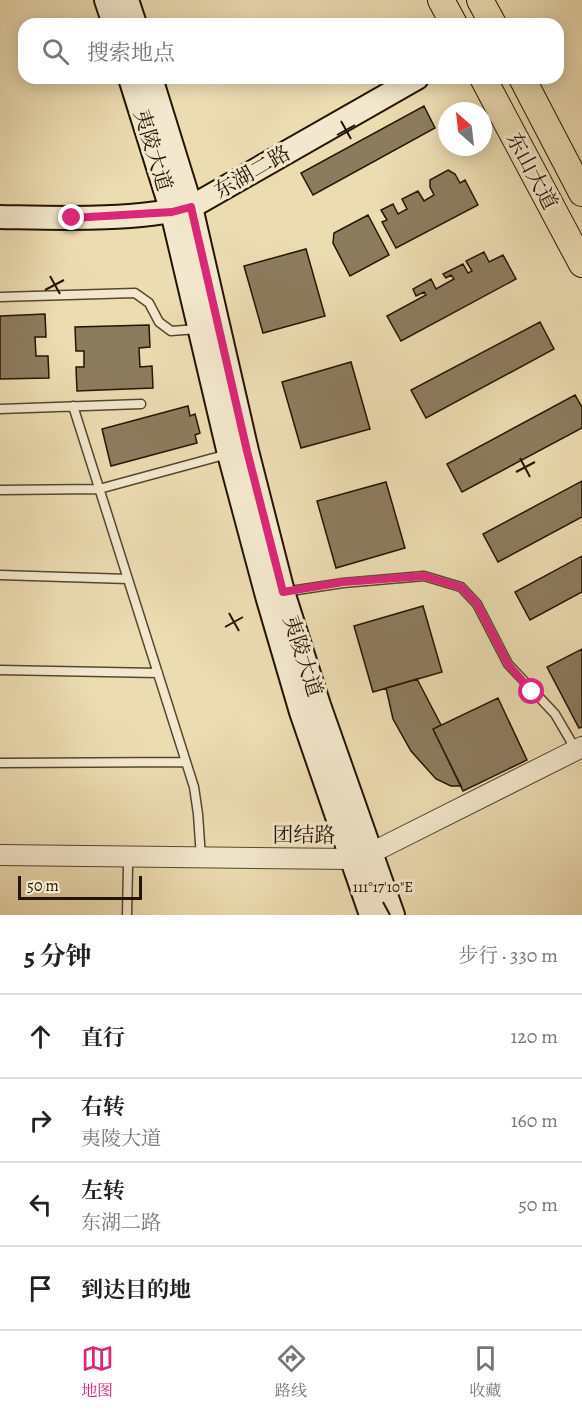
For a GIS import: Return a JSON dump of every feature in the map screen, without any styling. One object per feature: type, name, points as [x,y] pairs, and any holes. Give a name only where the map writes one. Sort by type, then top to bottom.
[{"type":"main road","points":[[106,0],[112,18]]},
{"type":"main road","points":[[127,0],[133,18]]},
{"type":"main road","points":[[441,0],[451,18]]},
{"type":"main road","points":[[480,0],[490,18]]},
{"type":"main road","name":"夷陵大道","points":[[132,84],[181,209],[200,329],[229,454],[301,712],[328,787],[363,862],[393,915]]},
{"type":"main road","name":"夷陵大道","points":[[152,84],[181,209],[283,592],[319,705],[363,862],[371,915]]},
{"type":"main road","name":"东湖二路","points":[[0,217],[72,218],[181,209],[406,84]]},
{"type":"main road","name":"东山大道","points":[[486,84],[582,264]]},
{"type":"main road","name":"东山大道","points":[[525,84],[582,193]]},
{"type":"street","name":"团结路","points":[[0,866],[202,870],[363,862],[580,752]]},
{"type":"street","name":"团结路","points":[[0,855],[363,862]]},
{"type":"lane","points":[[0,297],[135,293],[149,303],[159,322],[171,331],[200,329]]},
{"type":"lane","points":[[0,409],[141,404]]},
{"type":"lane","points":[[73,406],[194,787],[201,858]]},
{"type":"lane","points":[[0,490],[99,489],[229,454]]},
{"type":"lane","points":[[0,575],[128,579]]},
{"type":"lane","points":[[283,592],[343,582],[424,576],[461,587],[477,604],[508,664],[555,714],[580,752]]},
{"type":"lane","points":[[0,670],[158,673]]},
{"type":"lane","points":[[0,763],[186,762]]},
{"type":"lane","points":[[127,915],[128,867]]},
{"type":"building","points":[[424,106],[435,128],[313,195],[301,173]]},
{"type":"building","points":[[448,170],[455,174],[460,183],[465,180],[478,205],[396,248],[382,222],[387,220],[381,210],[393,204],[398,214],[407,209],[402,199],[418,191],[424,201],[434,195],[430,187],[430,180]]},
{"type":"building","points":[[368,215],[389,255],[350,276],[333,243],[334,233]]},
{"type":"building","points":[[306,249],[325,316],[263,333],[244,266]]},
{"type":"building","points":[[484,252],[489,262],[503,255],[516,279],[401,341],[387,316],[426,295],[424,292],[416,296],[413,289],[431,279],[436,289],[454,279],[451,275],[446,278],[443,274],[463,264],[468,273],[472,271],[466,261]]},
{"type":"building","points":[[45,314],[46,337],[35,337],[36,356],[48,356],[49,378],[0,379],[0,316]]},
{"type":"building","points":[[540,322],[554,349],[426,418],[411,390]]},
{"type":"building","points":[[149,325],[150,347],[139,348],[140,367],[152,366],[153,388],[77,391],[76,367],[84,367],[84,351],[76,351],[75,327]]},
{"type":"building","points":[[351,362],[370,429],[301,448],[282,382]]},
{"type":"building","points":[[575,395],[582,407],[582,428],[462,492],[447,464]]},
{"type":"building","points":[[188,406],[190,416],[195,414],[200,433],[195,435],[197,443],[111,466],[102,429]]},
{"type":"building","points":[[582,481],[582,517],[498,562],[483,534]]},
{"type":"building","points":[[386,482],[405,548],[336,568],[317,501]]},
{"type":"building","points":[[582,556],[582,592],[530,620],[515,592]]},
{"type":"building","points":[[423,606],[442,672],[373,692],[354,626]]},
{"type":"building","points":[[582,649],[582,727],[579,728],[547,667]]},
{"type":"building","points":[[417,679],[441,725],[433,729],[461,786],[451,786],[436,779],[411,751],[393,719],[386,688]]},
{"type":"building","points":[[498,698],[527,760],[463,791],[433,729]]},
{"type":"route","points":[[72,218],[172,212],[191,207],[247,451],[283,592],[343,582],[424,576],[461,587],[477,604],[508,664],[532,692]]}]
